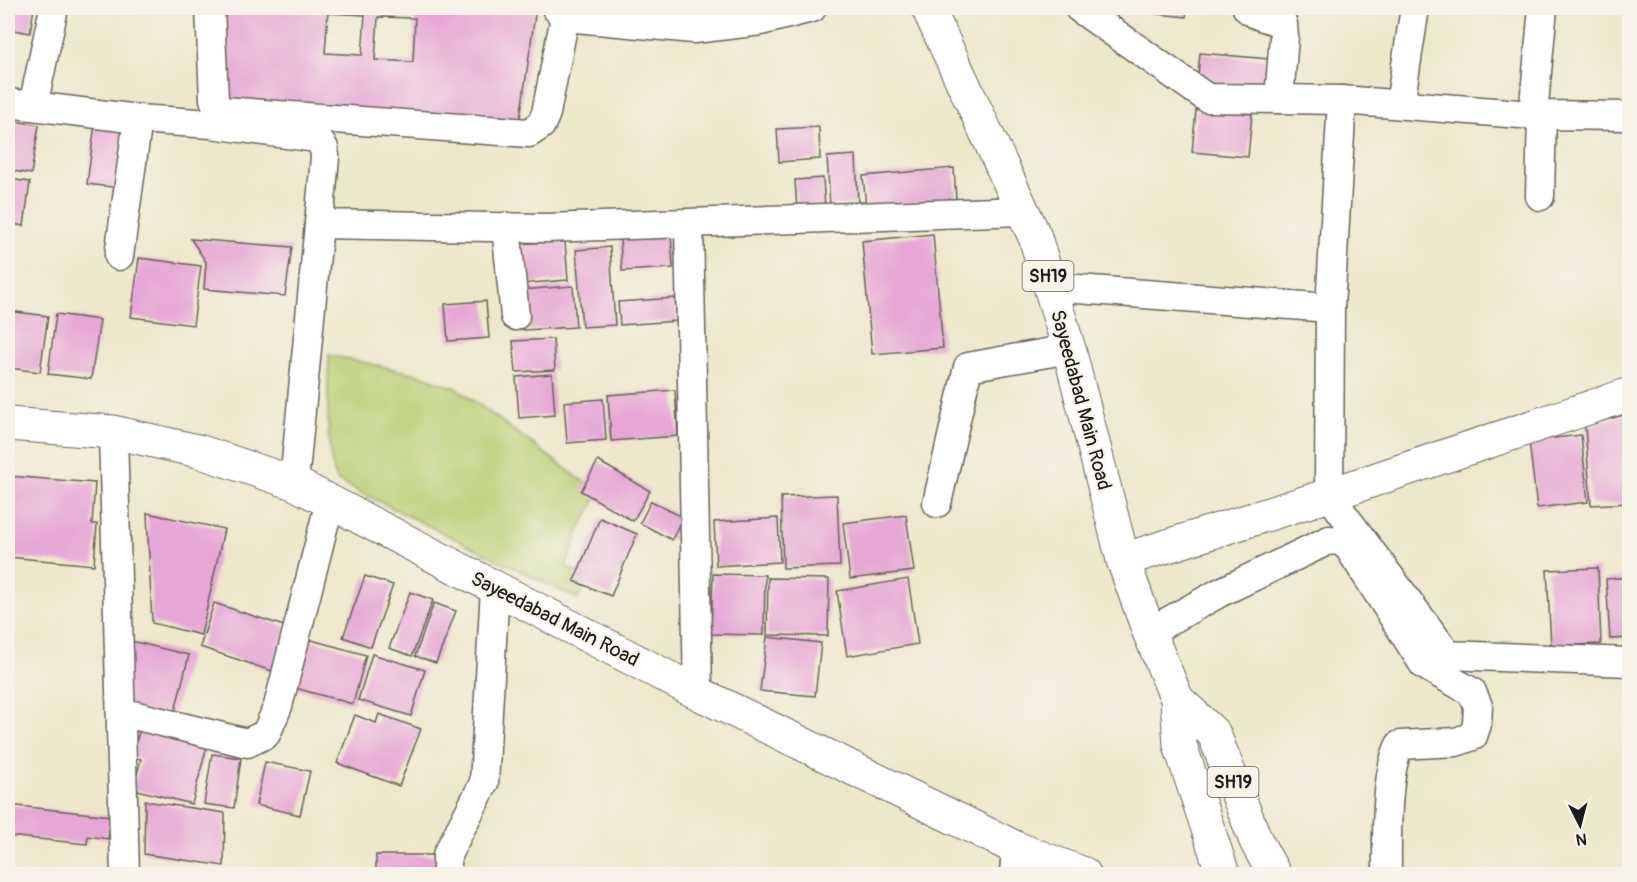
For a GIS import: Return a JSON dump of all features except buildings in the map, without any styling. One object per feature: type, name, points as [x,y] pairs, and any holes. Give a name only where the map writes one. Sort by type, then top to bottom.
[{"type":"main road","name":"Sayeedabad Main Road","points":[[928,8],[1035,237],[1069,349],[1123,560],[1149,632],[1177,699],[1179,745],[1223,874]]},
{"type":"main road","points":[[1123,560],[1329,495],[1629,394]]},
{"type":"main road","name":"Sayeedabad Main Road","points":[[8,424],[113,432],[198,451],[294,483],[1015,861],[1084,874]]},
{"type":"main road","name":"Sayeedabad Main Road","points":[[1177,699],[1214,734],[1256,841],[1274,874]]},
{"type":"street","points":[[54,8],[20,105],[138,119],[211,124],[529,133],[541,125],[546,113],[560,12],[761,21],[812,8]]},
{"type":"street","points":[[210,8],[216,105],[223,111],[319,128]]},
{"type":"street","points":[[1079,8],[1207,98],[1342,100],[1538,115],[1629,116]]},
{"type":"street","points":[[1247,8],[1252,13],[1283,24],[1279,99]]},
{"type":"street","points":[[1400,104],[1414,8]]},
{"type":"street","points":[[1540,196],[1538,115],[1543,8]]},
{"type":"street","points":[[1342,100],[1330,308],[1329,495],[1448,655],[1629,662]]},
{"type":"street","points":[[119,256],[138,119]]},
{"type":"street","points":[[294,483],[325,157],[319,128]]},
{"type":"street","points":[[319,224],[506,227],[688,224],[1023,210]]},
{"type":"street","points":[[688,224],[698,693]]},
{"type":"street","points":[[506,227],[515,316]]},
{"type":"street","points":[[1051,287],[1330,308]]},
{"type":"street","points":[[937,503],[968,367],[1069,349]]},
{"type":"street","points":[[113,432],[125,874]]},
{"type":"street","points":[[121,712],[247,743],[266,734],[278,706],[330,501]]},
{"type":"street","points":[[1149,632],[1219,593],[1329,540],[1341,541],[1349,548],[1424,666],[1472,692],[1478,706],[1477,724],[1473,736],[1456,742],[1400,745],[1395,754],[1391,777],[1387,874]]},
{"type":"street","points":[[447,874],[447,855],[484,783],[495,588]]},
{"type":"green space","points":[[329,355],[417,374],[456,388],[599,493],[579,531],[566,567],[588,578],[578,599],[339,482],[334,473],[329,441]]}]
